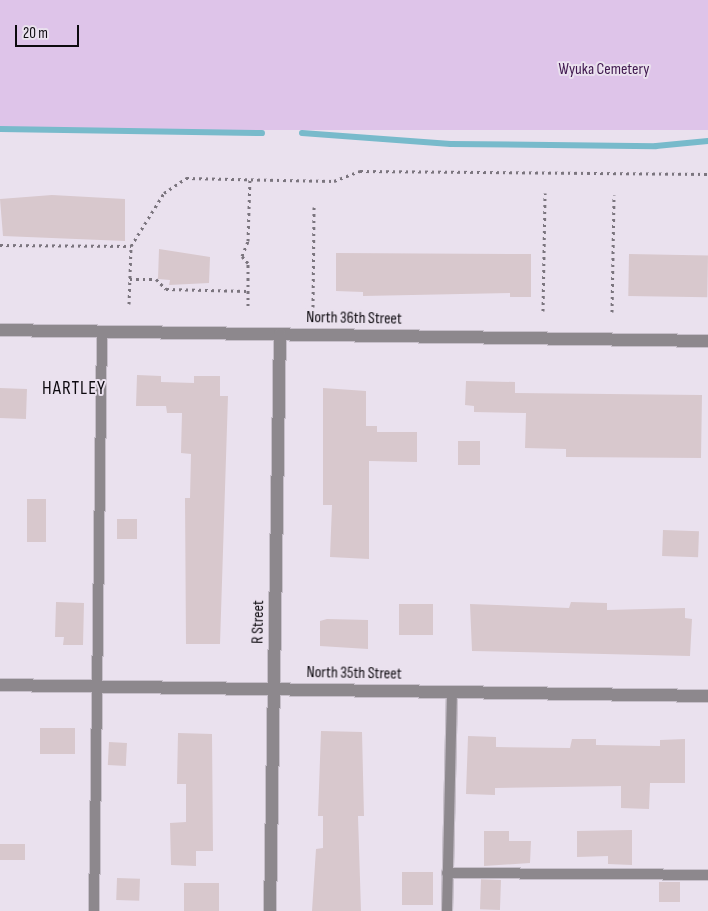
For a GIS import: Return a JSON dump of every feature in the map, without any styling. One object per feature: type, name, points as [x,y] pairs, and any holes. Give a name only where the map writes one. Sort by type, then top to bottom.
[{"type":"street","name":"North 36th Street","points":[[0,330],[708,341]]},
{"type":"street","name":"R Street","points":[[270,911],[280,334]]},
{"type":"street","name":"North 35th Street","points":[[0,685],[708,696]]},
{"type":"lane","points":[[94,911],[102,331]]},
{"type":"lane","points":[[447,911],[452,692]]},
{"type":"lane","points":[[447,873],[708,875]]},
{"type":"path","points":[[129,304],[130,246],[158,201],[178,180],[250,178],[334,181],[360,170],[708,174]]},
{"type":"path","points":[[248,306],[248,263],[242,248],[248,241],[250,178]]},
{"type":"path","points":[[543,311],[545,193]]},
{"type":"path","points":[[612,312],[614,195]]},
{"type":"path","points":[[313,307],[314,207]]},
{"type":"path","points":[[0,245],[130,246]]},
{"type":"path","points":[[130,279],[156,279],[166,289],[248,291]]},
{"type":"green space","name":"Wyuka Cemetery","points":[[0,0],[708,0],[708,130],[0,130]]},
{"type":"building","points":[[52,195],[125,199],[125,241],[3,236],[0,199]]},
{"type":"building","points":[[159,249],[210,257],[209,283],[169,285],[170,280],[158,279]]},
{"type":"building","points":[[336,253],[531,254],[531,297],[510,297],[510,293],[363,296],[363,292],[336,291]]},
{"type":"building","points":[[629,254],[708,255],[707,297],[628,296]]},
{"type":"building","points":[[137,375],[161,376],[161,382],[194,383],[194,376],[220,376],[220,396],[228,396],[220,644],[186,644],[185,498],[190,498],[191,454],[181,453],[182,413],[167,413],[166,406],[136,406]]},
{"type":"building","points":[[466,381],[515,382],[515,393],[702,395],[701,458],[566,457],[566,449],[525,448],[526,413],[474,412],[474,406],[465,405]]},
{"type":"building","points":[[0,388],[27,389],[26,419],[0,418]]},
{"type":"building","points":[[323,388],[366,391],[366,426],[377,426],[377,432],[417,432],[417,462],[369,461],[369,559],[330,557],[332,505],[323,505]]},
{"type":"building","points":[[458,441],[480,441],[480,465],[458,465]]},
{"type":"building","points":[[27,499],[46,499],[46,542],[27,542]]},
{"type":"building","points":[[117,519],[137,519],[137,539],[117,539]]},
{"type":"building","points":[[663,530],[699,531],[698,557],[662,556]]},
{"type":"building","points":[[56,602],[84,603],[83,645],[63,645],[64,637],[55,637]]},
{"type":"building","points":[[571,602],[607,603],[607,610],[685,608],[685,618],[692,619],[690,656],[472,651],[470,604],[569,608]]},
{"type":"building","points":[[399,604],[433,604],[433,635],[399,635]]},
{"type":"building","points":[[327,619],[368,620],[368,649],[320,646],[320,621]]},
{"type":"building","points":[[40,728],[75,728],[75,754],[40,754]]},
{"type":"building","points":[[321,731],[362,732],[364,816],[358,816],[361,911],[312,911],[316,849],[323,848],[323,816],[318,816]]},
{"type":"building","points":[[178,733],[212,734],[213,851],[196,851],[196,866],[171,865],[170,823],[186,822],[186,784],[177,784]]},
{"type":"building","points":[[468,736],[496,737],[496,747],[570,748],[572,739],[596,739],[596,745],[660,746],[660,740],[685,739],[685,783],[650,783],[649,809],[621,808],[621,786],[495,788],[495,795],[466,794]]},
{"type":"building","points":[[109,742],[127,743],[126,766],[108,765]]},
{"type":"building","points":[[632,830],[632,865],[608,864],[608,856],[577,857],[577,831]]},
{"type":"building","points":[[484,831],[509,831],[509,841],[531,841],[530,863],[484,866]]},
{"type":"building","points":[[0,844],[25,844],[25,860],[0,860]]},
{"type":"building","points":[[402,872],[433,872],[433,905],[402,905]]},
{"type":"building","points":[[117,878],[140,879],[139,901],[116,900]]},
{"type":"building","points":[[481,879],[501,880],[500,910],[480,909]]},
{"type":"building","points":[[659,882],[680,882],[680,902],[659,902]]},
{"type":"building","points":[[184,883],[219,883],[219,911],[184,911]]},
{"type":"waterway","points":[[0,129],[262,133]]},
{"type":"waterway","points":[[302,133],[451,144],[656,146],[708,141]]},
{"type":"district","name":"HARTLEY","points":[[74,389]]}]
